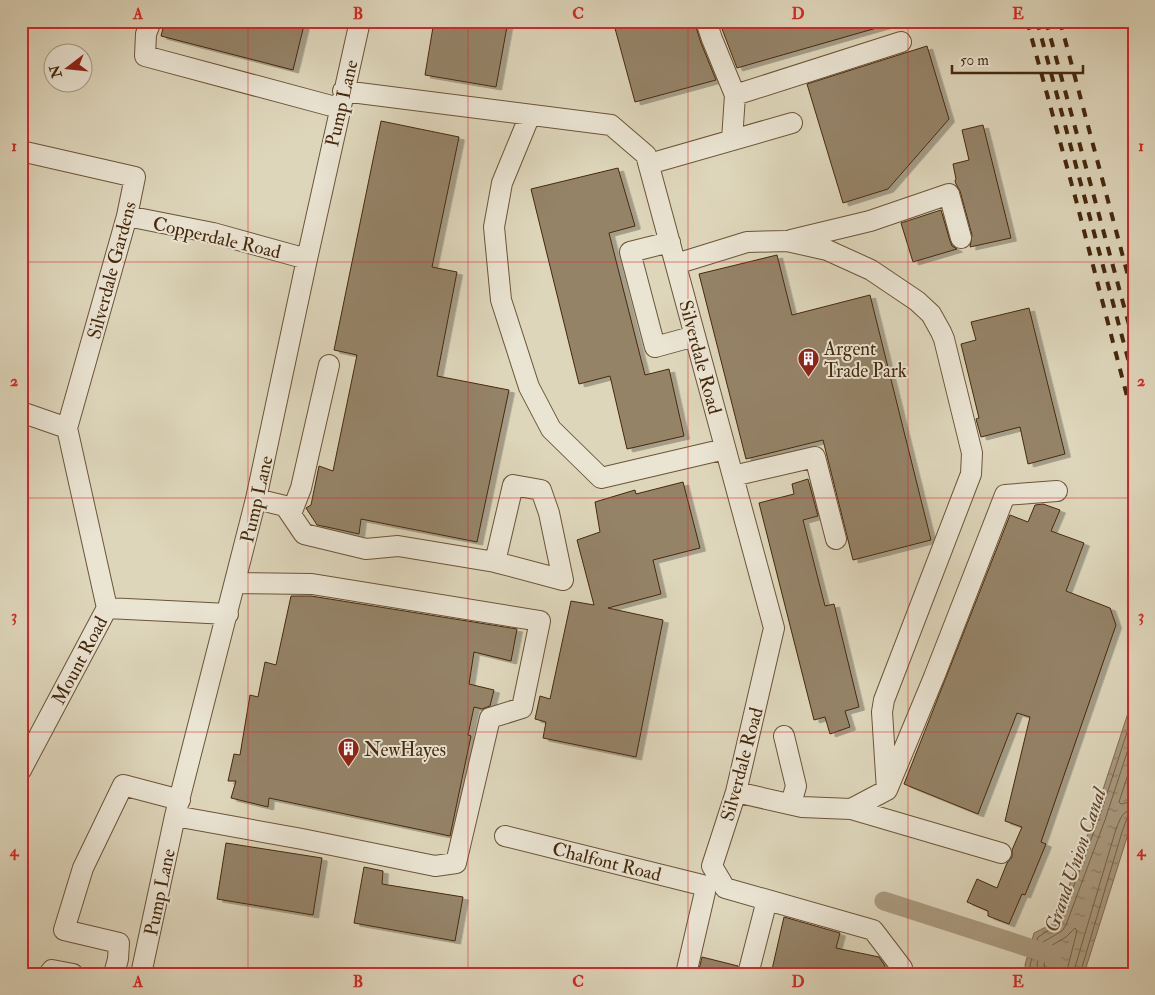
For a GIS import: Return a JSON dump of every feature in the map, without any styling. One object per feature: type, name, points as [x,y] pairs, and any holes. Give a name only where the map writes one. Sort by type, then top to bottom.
[{"type":"street","name":"Silverdale Road","points":[[151,21],[146,34],[145,56],[341,99],[530,114],[611,126],[646,154],[774,628],[736,792],[712,866],[725,888],[767,900]]},
{"type":"street","name":"Pump Lane","points":[[141,974],[177,808],[256,500],[341,99],[360,21]]},
{"type":"street","points":[[706,21],[735,95],[732,140]]},
{"type":"street","points":[[735,95],[901,42]]},
{"type":"street","points":[[530,114],[502,183],[494,228],[501,300],[529,387],[551,429],[601,478],[725,449]]},
{"type":"street","points":[[649,164],[792,123]]},
{"type":"street","name":"Silverdale Gardens","points":[[21,151],[135,177],[127,216],[68,428]]},
{"type":"street","points":[[676,264],[747,242],[787,241],[870,221],[949,194],[961,238]]},
{"type":"street","name":"Copperdale Road","points":[[127,216],[213,233],[307,259]]},
{"type":"street","points":[[787,241],[827,250],[871,270],[917,301],[931,314],[944,340],[972,453],[971,474],[884,700],[882,712],[887,790]]},
{"type":"street","points":[[670,242],[630,252],[655,347],[695,336]]},
{"type":"street","points":[[291,514],[301,488],[330,366]]},
{"type":"street","points":[[21,412],[68,428]]},
{"type":"street","name":"Mount Road","points":[[21,770],[107,608],[68,428]]},
{"type":"street","points":[[733,476],[815,457],[836,538]]},
{"type":"street","points":[[256,500],[285,506],[304,534],[366,548],[398,546],[495,562],[563,580],[549,513],[541,490],[513,485],[495,562]]},
{"type":"street","points":[[851,809],[887,790],[934,677],[1005,495],[1057,491]]},
{"type":"street","points":[[114,974],[118,959],[119,943],[64,930],[83,868],[123,785],[177,808],[302,839],[436,866],[456,863],[490,718],[522,708],[540,621],[312,584],[236,583]]},
{"type":"street","points":[[107,608],[228,614]]},
{"type":"street","points":[[784,736],[796,786],[791,804]]},
{"type":"street","points":[[736,792],[802,807],[851,809],[1001,853]]},
{"type":"street","name":"Chalfont Road","points":[[504,836],[702,885],[705,892],[686,974]]},
{"type":"street","points":[[748,974],[767,900],[873,930],[902,968],[904,974]]},
{"type":"street","points":[[49,974],[52,970],[73,974]]},
{"type":"water","points":[[1134,701],[1134,815],[1084,974],[1027,974],[1025,965],[1034,933],[1056,922],[1094,817],[1129,710]]},
{"type":"building","points":[[165,21],[305,21],[293,70],[161,36]]},
{"type":"building","points":[[434,21],[508,21],[496,87],[425,75]]},
{"type":"building","points":[[613,21],[694,21],[716,80],[635,102]]},
{"type":"building","points":[[719,21],[887,21],[887,25],[737,68]]},
{"type":"building","points":[[927,46],[949,119],[888,189],[843,203],[807,84]]},
{"type":"building","points":[[381,121],[459,137],[432,267],[457,272],[437,376],[509,390],[477,542],[361,519],[359,534],[317,525],[306,508],[311,505],[319,466],[333,471],[357,355],[334,350]]},
{"type":"building","points":[[983,125],[1011,238],[970,247],[972,235],[960,191],[955,181],[953,164],[969,160],[962,130]]},
{"type":"building","points":[[618,168],[635,226],[609,233],[645,375],[669,369],[684,436],[627,449],[610,376],[579,384],[531,189]]},
{"type":"building","points":[[941,210],[952,246],[957,249],[913,262],[901,223]]},
{"type":"building","name":"Argent Trade Park","points":[[777,255],[792,315],[870,295],[931,540],[853,560],[823,440],[746,459],[699,274]]},
{"type":"building","points":[[1029,308],[1065,454],[1028,464],[1020,427],[981,437],[976,419],[979,418],[961,344],[976,340],[971,322]]},
{"type":"building","points":[[808,479],[818,516],[803,520],[825,606],[834,604],[859,707],[845,711],[850,727],[830,734],[825,717],[814,720],[759,503],[794,494],[792,484]]},
{"type":"building","points":[[683,482],[700,548],[653,560],[661,594],[608,608],[663,620],[636,757],[543,738],[546,722],[535,719],[540,696],[550,699],[571,601],[594,605],[577,540],[600,532],[595,502],[635,490],[636,494]]},
{"type":"building","points":[[1043,504],[1060,510],[1051,531],[1084,543],[1066,591],[1110,608],[1116,625],[1041,842],[1046,844],[1025,895],[1022,894],[1009,924],[988,916],[988,911],[967,902],[977,879],[997,888],[1007,863],[1012,857],[1012,850],[1022,827],[1005,821],[1030,717],[1017,713],[978,814],[904,784],[1010,515],[1028,522],[1035,505]]},
{"type":"building","points":[[291,596],[311,596],[517,629],[511,661],[474,652],[469,684],[494,690],[490,706],[482,709],[474,707],[468,735],[471,736],[450,836],[269,798],[268,807],[231,798],[236,781],[228,781],[234,754],[240,755],[250,695],[258,697],[265,662],[276,665]]},
{"type":"building","points":[[226,843],[322,858],[313,915],[217,899]]},
{"type":"building","points":[[364,867],[383,871],[382,884],[463,897],[455,941],[354,923]]},
{"type":"building","points":[[784,917],[840,933],[836,948],[879,957],[885,966],[883,974],[771,974]]},
{"type":"building","points":[[702,957],[738,966],[736,974],[698,974]]},
{"type":"waterway","points":[[884,901],[1052,955]]},
{"type":"railway","points":[[1027,21],[1134,423]]},
{"type":"railway","points":[[1037,21],[1134,381]]},
{"type":"railway","points":[[1046,21],[1134,343]]},
{"type":"railway","points":[[1060,21],[1134,298]]},
{"type":"place","name":"Argent Trade Park","points":[[808,378]]},
{"type":"place","name":"NewHayes","points":[[348,768]]},
{"type":"water label","name":"Grand Union Canal","points":[[1075,860]]}]
